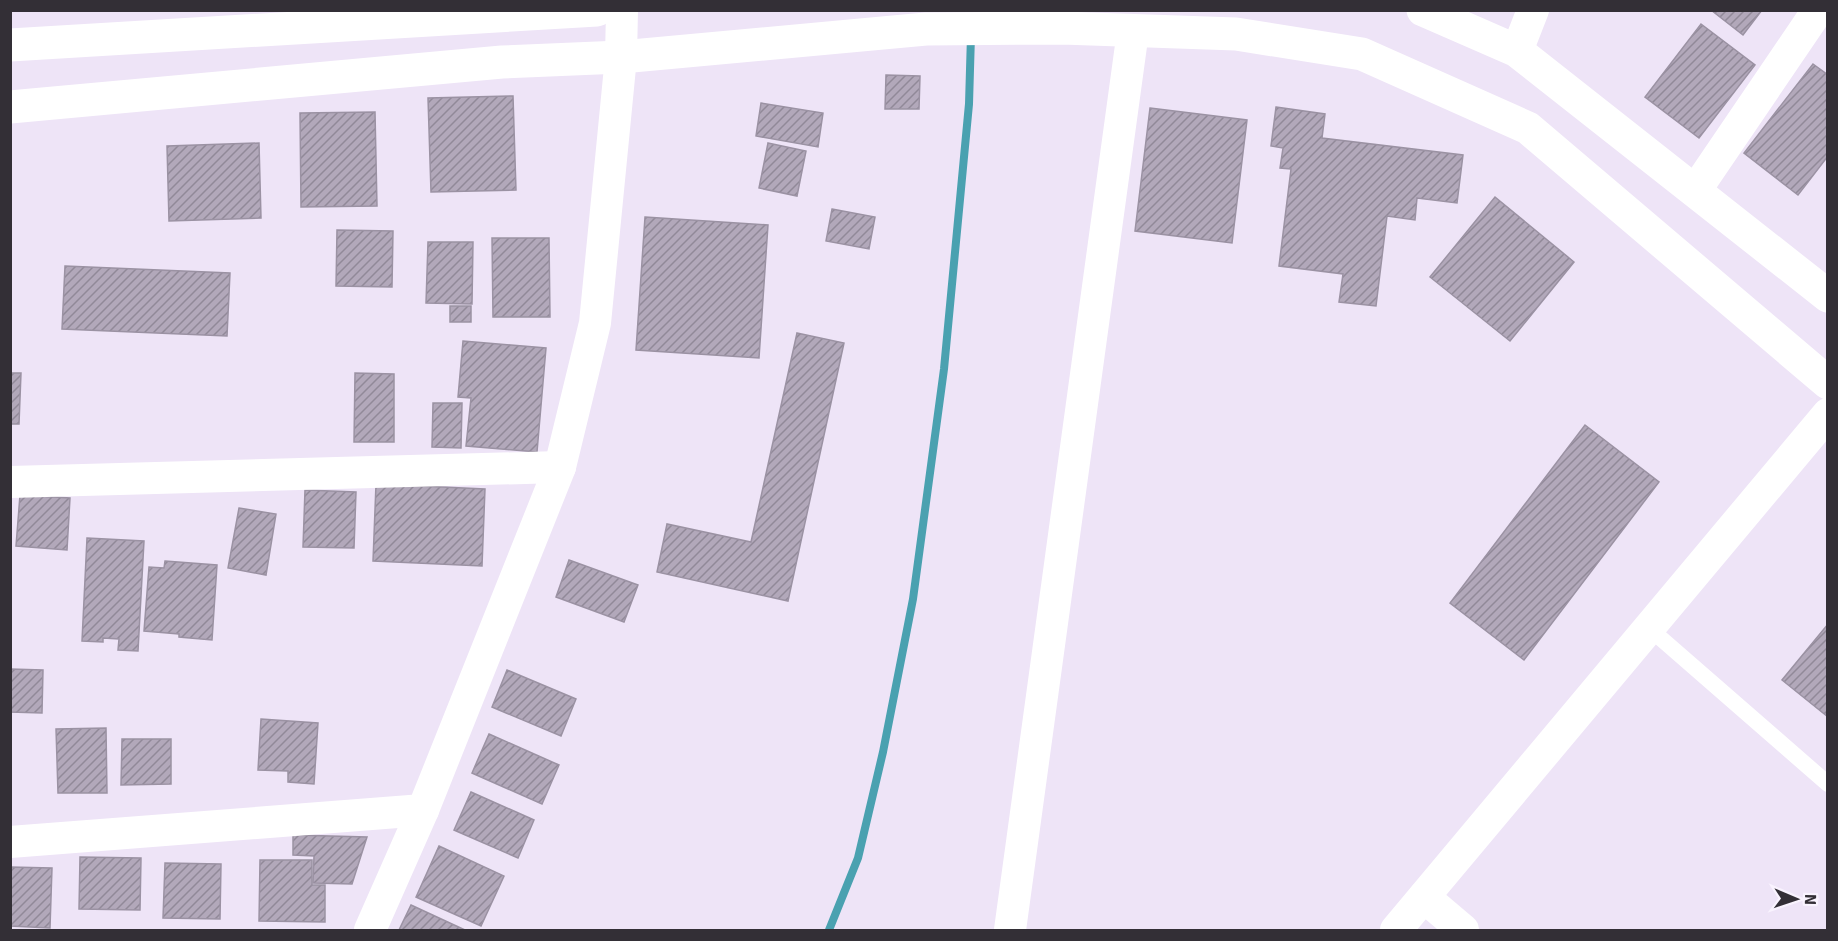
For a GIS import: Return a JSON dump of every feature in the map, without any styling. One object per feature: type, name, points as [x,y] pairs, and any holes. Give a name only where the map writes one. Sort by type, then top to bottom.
[{"type":"main road","points":[[10,45],[597,10]]},
{"type":"main road","points":[[1423,10],[1517,51],[1827,296]]},
{"type":"main road","points":[[10,107],[502,62],[621,57],[926,29],[1062,28],[1236,34],[1362,54],[1528,128],[1827,383]]},
{"type":"street","points":[[370,930],[423,810],[560,467],[595,323],[621,57],[622,10]]},
{"type":"street","points":[[1517,51],[1533,10]]},
{"type":"street","points":[[1695,191],[1818,10]]},
{"type":"street","points":[[1010,930],[1133,31]]},
{"type":"street","points":[[1396,930],[1827,414]]},
{"type":"street","points":[[10,482],[560,467]]},
{"type":"street","points":[[10,842],[423,810]]},
{"type":"street","points":[[1424,897],[1463,930]]},
{"type":"lane","points":[[1649,628],[1827,784]]},
{"type":"building","points":[[1711,10],[1762,10],[1743,35]]},
{"type":"building","points":[[1701,24],[1755,65],[1699,138],[1645,97]]},
{"type":"building","points":[[1813,64],[1828,75],[1828,156],[1798,195],[1744,153]]},
{"type":"building","points":[[886,75],[920,76],[919,109],[885,109]]},
{"type":"building","points":[[513,96],[516,190],[431,192],[428,98]]},
{"type":"building","points":[[761,103],[823,113],[818,147],[756,136]]},
{"type":"building","points":[[1276,107],[1325,114],[1322,138],[1463,155],[1457,203],[1417,198],[1415,220],[1387,216],[1376,306],[1339,302],[1343,274],[1279,266],[1291,169],[1280,168],[1283,148],[1271,146]]},
{"type":"building","points":[[1150,108],[1247,120],[1232,243],[1135,231]]},
{"type":"building","points":[[375,112],[377,206],[301,207],[300,113]]},
{"type":"building","points":[[259,143],[261,218],[169,221],[167,146]]},
{"type":"building","points":[[768,143],[806,151],[797,196],[759,188]]},
{"type":"building","points":[[1495,197],[1574,262],[1510,341],[1430,277]]},
{"type":"building","points":[[832,209],[875,217],[869,249],[826,241]]},
{"type":"building","points":[[645,217],[768,225],[759,358],[636,350]]},
{"type":"building","points":[[337,230],[393,231],[392,287],[336,286]]},
{"type":"building","points":[[492,238],[549,238],[550,317],[493,317]]},
{"type":"building","points":[[428,242],[473,242],[472,304],[426,303]]},
{"type":"building","points":[[65,266],[230,273],[227,336],[62,329]]},
{"type":"building","points":[[450,306],[471,306],[471,322],[450,322]]},
{"type":"building","points":[[797,333],[844,343],[788,601],[657,572],[667,524],[751,542]]},
{"type":"building","points":[[463,341],[546,348],[537,452],[466,446],[471,398],[458,397]]},
{"type":"building","points":[[10,373],[21,373],[19,424],[10,424]]},
{"type":"building","points":[[355,373],[394,374],[394,442],[354,442]]},
{"type":"building","points":[[433,403],[462,403],[461,448],[432,447]]},
{"type":"building","points":[[1585,425],[1659,482],[1524,660],[1450,603]]},
{"type":"building","points":[[376,484],[485,489],[482,566],[373,561]]},
{"type":"building","points":[[305,490],[356,492],[354,548],[303,547]]},
{"type":"building","points":[[20,495],[70,498],[67,550],[16,546]]},
{"type":"building","points":[[239,508],[276,514],[266,575],[228,568]]},
{"type":"building","points":[[87,538],[144,541],[138,651],[118,650],[119,639],[103,638],[103,642],[82,641]]},
{"type":"building","points":[[569,560],[638,585],[624,622],[556,597]]},
{"type":"building","points":[[165,561],[217,565],[212,640],[144,631],[149,567],[164,568]]},
{"type":"building","points":[[1828,624],[1828,717],[1782,680]]},
{"type":"building","points":[[10,669],[43,670],[42,713],[10,712]]},
{"type":"building","points":[[507,670],[576,699],[561,736],[492,707]]},
{"type":"building","points":[[261,719],[318,723],[314,784],[288,782],[288,771],[258,770]]},
{"type":"building","points":[[106,728],[107,793],[58,793],[56,729]]},
{"type":"building","points":[[489,734],[559,765],[542,804],[472,773]]},
{"type":"building","points":[[122,739],[171,739],[171,784],[121,785]]},
{"type":"building","points":[[471,792],[534,820],[518,858],[454,830]]},
{"type":"building","points":[[293,835],[367,837],[352,884],[313,883],[314,856],[293,855]]},
{"type":"building","points":[[439,846],[504,876],[481,926],[416,897]]},
{"type":"building","points":[[80,857],[141,858],[140,910],[79,909]]},
{"type":"building","points":[[260,860],[312,860],[312,885],[325,885],[325,922],[259,921]]},
{"type":"building","points":[[165,863],[221,864],[220,919],[163,918]]},
{"type":"building","points":[[10,867],[52,868],[50,928],[10,926]]},
{"type":"building","points":[[411,905],[465,930],[399,930]]},
{"type":"waterway","points":[[829,930],[858,858],[883,752],[913,599],[944,369],[969,104],[971,35]]}]
